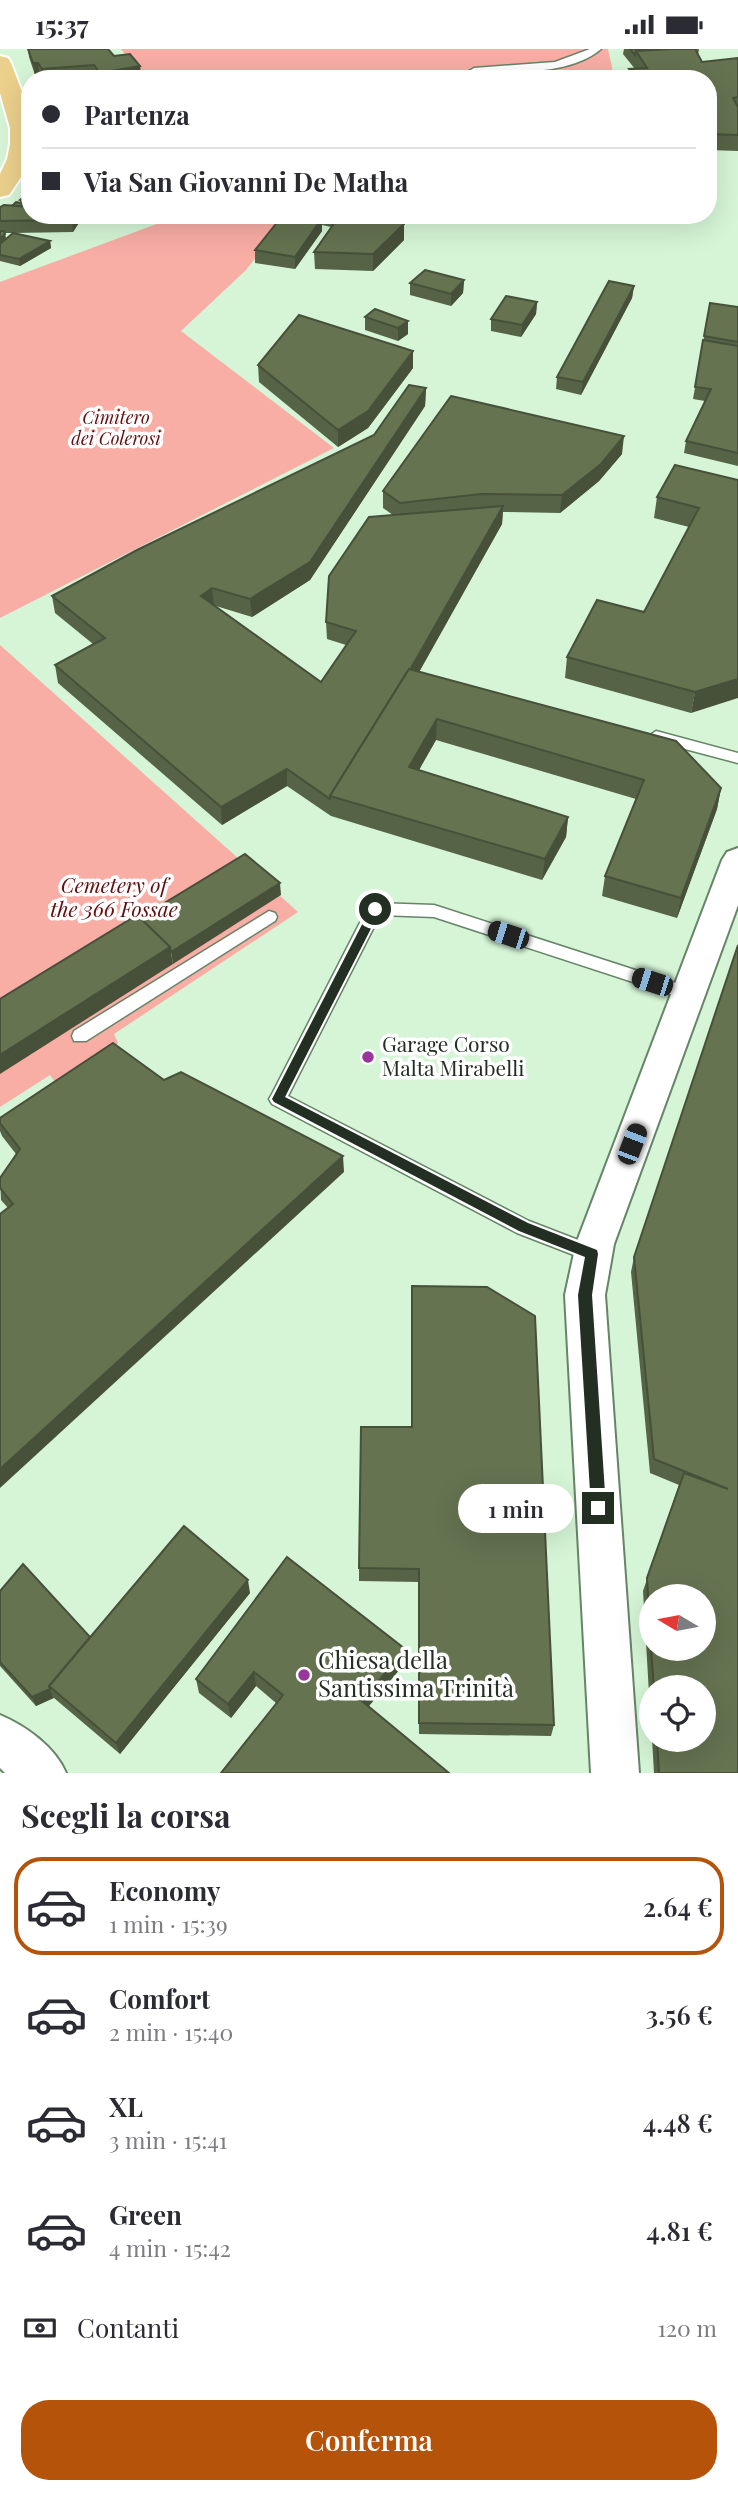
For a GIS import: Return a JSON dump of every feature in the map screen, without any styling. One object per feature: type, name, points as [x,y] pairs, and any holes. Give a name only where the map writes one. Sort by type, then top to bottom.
[{"type":"main road","points":[[0,63],[21,126]]},
{"type":"main road","points":[[0,190],[17,168],[21,149]]},
{"type":"street","points":[[615,1773],[585,1295],[592,1254],[738,860]]},
{"type":"street","points":[[0,1738],[42,1773]]},
{"type":"lane","points":[[485,70],[553,64],[578,59],[597,49]]},
{"type":"lane","points":[[647,734],[738,758]]},
{"type":"lane","points":[[592,1254],[523,1227],[278,1099],[375,909],[434,911],[688,994]]},
{"type":"lane","points":[[80,1036],[269,917]]},
{"type":"green space","points":[[121,49],[608,49],[612,70],[138,70]]},
{"type":"green space","name":"Cimitero dei Colerosi","points":[[157,224],[282,224],[246,270],[181,331],[334,448],[0,618],[0,282]]},
{"type":"green space","name":"Cemetery of the 366 Fossae","points":[[0,645],[298,912],[114,1034],[118,1043],[110,1053],[57,1085],[50,1075],[0,1107]]},
{"type":"building","points":[[28,49],[108,49],[114,56],[130,54],[140,66],[117,70],[98,70],[94,65],[42,69],[38,63],[33,63]]},
{"type":"building","points":[[630,49],[672,49],[636,51],[635,55]]},
{"type":"building","points":[[695,49],[702,62],[738,58],[738,97],[733,98],[738,107],[738,135],[717,134],[717,70],[630,70],[647,68],[636,51]]},
{"type":"building","points":[[21,206],[21,221],[0,221],[0,207]]},
{"type":"building","points":[[276,224],[318,224],[295,257],[255,250]]},
{"type":"building","points":[[334,224],[404,224],[373,254],[314,252]]},
{"type":"building","points":[[13,233],[50,241],[19,259],[0,255],[0,244]]},
{"type":"building","points":[[425,270],[464,280],[451,294],[410,283]]},
{"type":"building","points":[[609,281],[634,286],[583,382],[557,377]]},
{"type":"building","points":[[506,296],[537,302],[522,325],[491,319]]},
{"type":"building","points":[[710,303],[738,307],[738,342],[704,336]]},
{"type":"building","points":[[375,309],[408,321],[398,328],[365,317]]},
{"type":"building","points":[[299,315],[413,351],[368,411],[338,430],[258,365]]},
{"type":"building","points":[[703,340],[738,346],[738,453],[686,441],[711,389],[695,387]]},
{"type":"building","points":[[409,385],[426,388],[310,562],[250,599],[212,588],[201,596],[321,682],[356,631],[326,622],[329,576],[369,517],[503,506],[410,670],[330,799],[287,769],[221,807],[55,665],[105,638],[52,596],[137,550],[374,435]]},
{"type":"building","points":[[451,396],[624,436],[601,464],[562,495],[481,494],[400,503],[383,491]]},
{"type":"building","points":[[675,465],[738,480],[738,679],[695,692],[567,657],[597,600],[644,612],[699,508],[657,497]]},
{"type":"building","points":[[409,669],[676,741],[721,788],[681,898],[605,876],[644,780],[437,719],[409,767],[568,817],[545,859],[330,796]]},
{"type":"building","points":[[245,854],[280,883],[171,952],[170,947],[140,918]]},
{"type":"building","points":[[137,915],[170,947],[0,1055],[0,999]]},
{"type":"building","points":[[738,945],[738,1773],[659,1773],[658,1752],[716,1752],[716,1675],[653,1675],[652,1661],[716,1661],[716,1584],[647,1584],[647,1578],[684,1473],[728,1489],[654,1459],[634,1257]]},
{"type":"building","points":[[113,1043],[164,1080],[181,1072],[343,1156],[0,1469],[0,1214],[13,1204],[0,1188],[0,1178],[20,1149],[0,1123],[0,1118]]},
{"type":"building","points":[[412,1286],[487,1287],[535,1316],[554,1725],[419,1723],[419,1569],[359,1568],[361,1427],[412,1427]]},
{"type":"building","points":[[184,1526],[248,1580],[116,1743],[49,1686]]},
{"type":"building","name":"Chiesa della Santissima Trinità","points":[[287,1557],[405,1649],[362,1701],[449,1773],[221,1773],[283,1695],[254,1672],[228,1704],[196,1679]]},
{"type":"building","points":[[23,1564],[90,1637],[49,1686],[50,1689],[32,1697],[0,1662],[0,1591]]},
{"type":"place","name":"Garage Corso Malta Mirabelli","points":[[368,1057]]},
{"type":"place","name":"Chiesa della Santissima Trinità","points":[[304,1675]]},
{"type":"route","points":[[375,909],[278,1099],[523,1227],[592,1254],[585,1295],[598,1508]]}]
